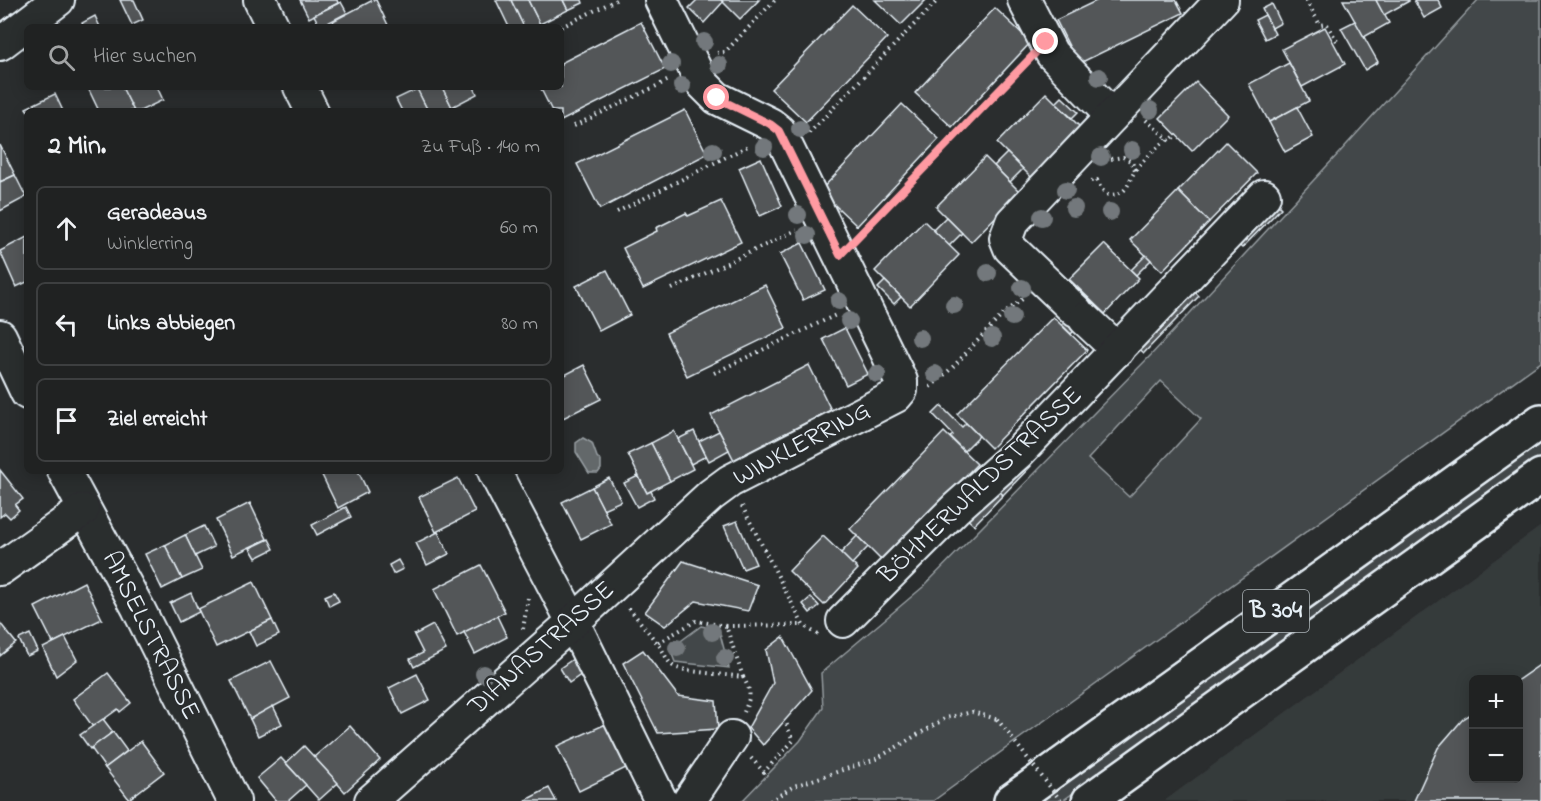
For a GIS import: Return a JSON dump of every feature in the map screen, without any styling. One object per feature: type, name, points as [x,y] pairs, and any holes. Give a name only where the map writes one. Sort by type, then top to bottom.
[{"type":"main road","name":"B 304","points":[[1011,801],[1541,421]]},
{"type":"main road","name":"B 304","points":[[1089,801],[1541,476]]},
{"type":"street","points":[[26,24],[58,0]]},
{"type":"street","points":[[260,0],[272,24]]},
{"type":"street","points":[[661,0],[702,83],[717,98],[770,124],[785,142]]},
{"type":"street","points":[[1024,0],[1052,54],[1119,109]]},
{"type":"street","points":[[1118,350],[1010,248],[1006,238],[1012,222],[1222,0]]},
{"type":"street","points":[[0,44],[24,26]]},
{"type":"street","points":[[302,90],[310,108]]},
{"type":"street","name":"WINKLERRING","points":[[721,488],[897,396],[901,390],[901,381],[785,142]]},
{"type":"street","name":"BÖHMERWALDSTRASSE","points":[[843,621],[956,508],[1019,452],[1264,196]]},
{"type":"street","points":[[0,336],[24,387]]},
{"type":"street","name":"AMSELSTRASSE","points":[[65,474],[138,608],[234,801]]},
{"type":"street","points":[[497,474],[573,622],[661,801]]},
{"type":"street","name":"DIANASTRASSE","points":[[371,801],[721,488]]},
{"type":"street","points":[[0,569],[83,510]]},
{"type":"street","points":[[689,801],[732,737]]},
{"type":"path","points":[[564,26],[616,0]]},
{"type":"path","points":[[574,126],[695,68],[715,54],[725,52],[775,0]]},
{"type":"path","points":[[617,212],[785,142],[938,0]]},
{"type":"path","points":[[1306,0],[1320,25],[1327,24],[1338,43]]},
{"type":"path","points":[[840,255],[1046,42]]},
{"type":"path","points":[[1119,109],[1170,141],[1176,135]]},
{"type":"path","points":[[1096,173],[1101,189],[1108,195],[1124,190],[1131,182],[1135,171],[1167,139]]},
{"type":"path","points":[[1103,165],[1113,158],[1123,157],[1132,162],[1135,171]]},
{"type":"path","points":[[1062,170],[1076,182],[1097,180]]},
{"type":"path","points":[[672,289],[822,218]]},
{"type":"path","points":[[928,388],[966,355],[1005,311],[1048,284]]},
{"type":"path","points":[[714,373],[863,302]]},
{"type":"path","points":[[721,488],[803,625],[819,637],[829,633],[843,621]]},
{"type":"path","points":[[522,634],[530,592]]},
{"type":"path","points":[[625,603],[660,646],[664,658],[676,668],[743,677]]},
{"type":"path","points":[[657,643],[696,621],[726,626],[803,625]]},
{"type":"path","points":[[726,626],[743,677],[751,690],[732,737],[764,772],[793,741],[785,720]]},
{"type":"path","points":[[770,801],[794,786],[876,759],[946,718],[972,712],[998,719],[1061,801]]},
{"type":"shaded area","points":[[1478,0],[1541,0],[1541,362],[933,801],[742,801],[800,741],[823,708],[821,673],[923,587],[1151,355]],"holes":[[[1161,381],[1201,419],[1129,497],[1088,459]]]},
{"type":"shaded area","points":[[1541,428],[1541,457],[1062,801],[1023,801]]},
{"type":"shaded area","points":[[583,438],[592,443],[601,461],[601,469],[598,473],[589,473],[576,452],[576,443]]},
{"type":"shaded area","points":[[1541,526],[1541,801],[1164,801]]},
{"type":"shaded area","points":[[701,626],[719,630],[729,668],[675,662],[670,649]]},
{"type":"building","points":[[120,0],[134,0],[143,20],[132,24]]},
{"type":"building","points":[[300,0],[337,0],[338,3],[309,18]]},
{"type":"building","points":[[376,0],[388,24],[334,24],[333,21]]},
{"type":"building","points":[[496,0],[511,0],[523,24],[508,24]]},
{"type":"building","points":[[511,0],[528,0],[540,24],[523,24]]},
{"type":"building","points":[[528,0],[563,0],[568,10],[540,24]]},
{"type":"building","points":[[563,0],[582,0],[583,3],[568,10]]},
{"type":"building","points":[[697,0],[721,0],[723,2],[704,23],[689,8]]},
{"type":"building","points":[[721,0],[759,0],[740,19]]},
{"type":"building","points":[[875,0],[926,0],[901,25]]},
{"type":"building","points":[[1098,0],[1176,0],[1183,13],[1078,64],[1056,20]]},
{"type":"building","points":[[1343,0],[1376,0],[1389,23],[1364,37]]},
{"type":"building","points":[[1376,0],[1409,0],[1409,1],[1384,15]]},
{"type":"building","points":[[1414,0],[1438,0],[1442,8],[1424,18]]},
{"type":"building","points":[[341,2],[347,13],[326,24],[318,24],[314,15]]},
{"type":"building","points":[[1272,4],[1281,23],[1272,28],[1262,9]]},
{"type":"building","points":[[852,5],[887,38],[806,122],[771,89]]},
{"type":"building","points":[[995,8],[1031,42],[952,127],[915,93]]},
{"type":"building","points":[[1265,15],[1275,34],[1265,39],[1255,20]]},
{"type":"building","points":[[95,16],[99,24],[82,24]]},
{"type":"building","points":[[1355,21],[1378,62],[1365,70],[1341,28]]},
{"type":"building","points":[[641,22],[665,69],[564,120],[564,108],[550,108],[542,90],[564,90],[564,61]]},
{"type":"building","points":[[1325,27],[1345,64],[1302,87],[1282,49]]},
{"type":"building","points":[[1289,63],[1309,101],[1269,122],[1249,84]]},
{"type":"building","points":[[1196,82],[1228,115],[1192,151],[1160,118]]},
{"type":"building","points":[[89,90],[124,90],[132,108],[98,108]]},
{"type":"building","points":[[124,90],[158,90],[163,100],[146,108],[132,108]]},
{"type":"building","points":[[418,90],[444,90],[452,108],[426,108]]},
{"type":"building","points":[[418,90],[426,108],[400,108],[396,99]]},
{"type":"building","points":[[444,90],[475,90],[477,94],[452,107]]},
{"type":"building","points":[[1046,93],[1081,128],[1032,178],[997,143]]},
{"type":"building","points":[[55,94],[62,108],[26,108]]},
{"type":"building","points":[[1062,97],[1078,112],[1072,118],[1056,103]]},
{"type":"building","points":[[902,104],[939,139],[857,226],[820,191]]},
{"type":"building","points":[[1297,107],[1313,137],[1285,152],[1269,122]]},
{"type":"building","points":[[685,110],[707,154],[600,209],[577,164]]},
{"type":"building","points":[[1226,142],[1257,173],[1209,222],[1178,191]]},
{"type":"building","points":[[0,145],[15,175],[0,182]]},
{"type":"building","points":[[1007,153],[1023,169],[1010,182],[994,166]]},
{"type":"building","points":[[985,157],[1020,192],[971,242],[936,207]]},
{"type":"building","points":[[761,158],[782,206],[760,216],[739,168]]},
{"type":"building","points":[[15,175],[24,193],[24,198],[0,211],[0,182]]},
{"type":"building","points":[[1178,191],[1209,222],[1162,271],[1130,240]]},
{"type":"building","points":[[1272,199],[1281,208],[1242,248],[1233,240]]},
{"type":"building","points":[[721,201],[741,242],[643,289],[623,248],[686,213],[688,216]]},
{"type":"building","points":[[946,217],[962,233],[949,246],[933,230]]},
{"type":"building","points":[[924,221],[959,255],[910,306],[875,271]]},
{"type":"building","points":[[24,239],[24,283],[16,287],[0,251]]},
{"type":"building","points":[[802,243],[825,290],[803,300],[780,254]]},
{"type":"building","points":[[1104,244],[1139,278],[1105,314],[1069,279]]},
{"type":"building","points":[[1146,255],[1151,260],[1136,275],[1131,270]]},
{"type":"building","points":[[607,270],[630,315],[599,331],[576,286]]},
{"type":"building","points":[[885,281],[901,297],[894,304],[878,288]]},
{"type":"building","points":[[765,285],[786,328],[687,376],[666,333]]},
{"type":"building","points":[[1189,286],[1199,296],[1144,353],[1134,344]]},
{"type":"building","points":[[1088,298],[1097,307],[1071,334],[1062,325]]},
{"type":"building","points":[[1053,317],[1087,350],[991,448],[957,414]]},
{"type":"building","points":[[845,328],[868,374],[846,385],[823,339]]},
{"type":"building","points":[[584,365],[601,399],[564,418],[564,375]]},
{"type":"building","points":[[809,365],[831,410],[734,460],[711,415]]},
{"type":"building","points":[[941,406],[962,427],[966,423],[979,436],[964,451],[950,437],[953,435],[933,414]]},
{"type":"building","points":[[674,431],[693,469],[670,481],[651,443]]},
{"type":"building","points":[[694,431],[706,456],[691,464],[678,439]]},
{"type":"building","points":[[719,431],[729,450],[709,461],[699,441]]},
{"type":"building","points":[[944,432],[977,464],[882,561],[850,529]]},
{"type":"building","points":[[651,443],[670,481],[647,493],[628,454]]},
{"type":"building","points":[[1023,458],[1031,466],[1003,495],[995,487]]},
{"type":"building","points":[[0,470],[23,499],[15,505],[19,510],[10,518],[5,513],[0,517]]},
{"type":"building","points":[[321,474],[359,474],[368,492],[338,508]]},
{"type":"building","points":[[638,476],[647,493],[651,491],[654,498],[637,507],[624,483]]},
{"type":"building","points":[[458,478],[475,512],[436,532],[419,497]]},
{"type":"building","points":[[609,478],[621,501],[603,509],[592,487]]},
{"type":"building","points":[[592,487],[611,524],[581,539],[562,502]]},
{"type":"building","points":[[995,487],[1003,495],[974,525],[965,517]]},
{"type":"building","points":[[250,503],[267,539],[233,555],[216,520]]},
{"type":"building","points":[[346,507],[351,517],[317,535],[312,525]]},
{"type":"building","points":[[737,521],[756,564],[743,569],[724,526]]},
{"type":"building","points":[[204,526],[214,547],[195,556],[185,535]]},
{"type":"building","points":[[438,532],[449,554],[427,565],[416,543]]},
{"type":"building","points":[[185,535],[202,570],[182,579],[165,545]]},
{"type":"building","points":[[823,536],[858,569],[824,605],[789,571]]},
{"type":"building","points":[[857,536],[868,547],[852,564],[841,553]]},
{"type":"building","points":[[269,539],[274,549],[256,558],[250,548]]},
{"type":"building","points":[[165,545],[182,579],[162,589],[145,554]]},
{"type":"building","points":[[398,560],[403,569],[393,574],[389,565]]},
{"type":"building","points":[[683,561],[758,585],[748,611],[696,601],[665,626],[645,612]]},
{"type":"building","points":[[481,565],[505,612],[457,636],[434,589]]},
{"type":"building","points":[[84,582],[102,619],[53,643],[35,607]]},
{"type":"building","points":[[254,582],[272,620],[216,647],[198,609]]},
{"type":"building","points":[[334,592],[339,601],[329,606],[325,596]]},
{"type":"building","points":[[191,593],[199,612],[179,622],[170,603]]},
{"type":"building","points":[[811,597],[819,606],[810,613],[803,604]]},
{"type":"building","points":[[497,616],[507,637],[475,654],[464,632]]},
{"type":"building","points":[[272,620],[279,635],[256,646],[249,631]]},
{"type":"building","points":[[0,623],[16,643],[0,656]]},
{"type":"building","points":[[433,625],[446,650],[414,667],[410,659],[423,653],[414,635]]},
{"type":"building","points":[[30,634],[38,651],[27,656],[19,639]]},
{"type":"building","points":[[65,637],[77,660],[56,676],[43,648]]},
{"type":"building","points":[[783,637],[812,690],[763,745],[748,728],[773,683],[766,650]]},
{"type":"building","points":[[643,650],[678,696],[716,701],[718,729],[658,733],[623,663]]},
{"type":"building","points":[[573,659],[582,674],[569,683],[560,668]]},
{"type":"building","points":[[271,661],[290,698],[250,719],[231,681]]},
{"type":"building","points":[[1541,664],[1541,801],[1414,801],[1438,748],[1469,715],[1469,783],[1523,783],[1523,677]]},
{"type":"building","points":[[108,673],[131,703],[120,712],[118,709],[93,727],[73,699]]},
{"type":"building","points":[[417,674],[430,700],[402,714],[389,688]]},
{"type":"building","points":[[273,706],[282,724],[258,736],[250,719]]},
{"type":"building","points":[[103,719],[113,732],[90,749],[80,735]]},
{"type":"building","points":[[606,724],[626,768],[579,791],[557,746]]},
{"type":"building","points":[[350,726],[380,760],[345,792],[314,757]]},
{"type":"building","points":[[113,732],[127,751],[105,768],[91,748]]},
{"type":"building","points":[[141,741],[164,772],[129,799],[105,768]]},
{"type":"building","points":[[304,746],[338,783],[319,800],[286,763]]},
{"type":"building","points":[[281,758],[306,785],[288,801],[276,801],[257,778]]},
{"type":"building","points":[[549,788],[556,801],[524,801]]},
{"type":"route","points":[[717,98],[770,124],[779,131],[840,255],[1046,42]]}]
